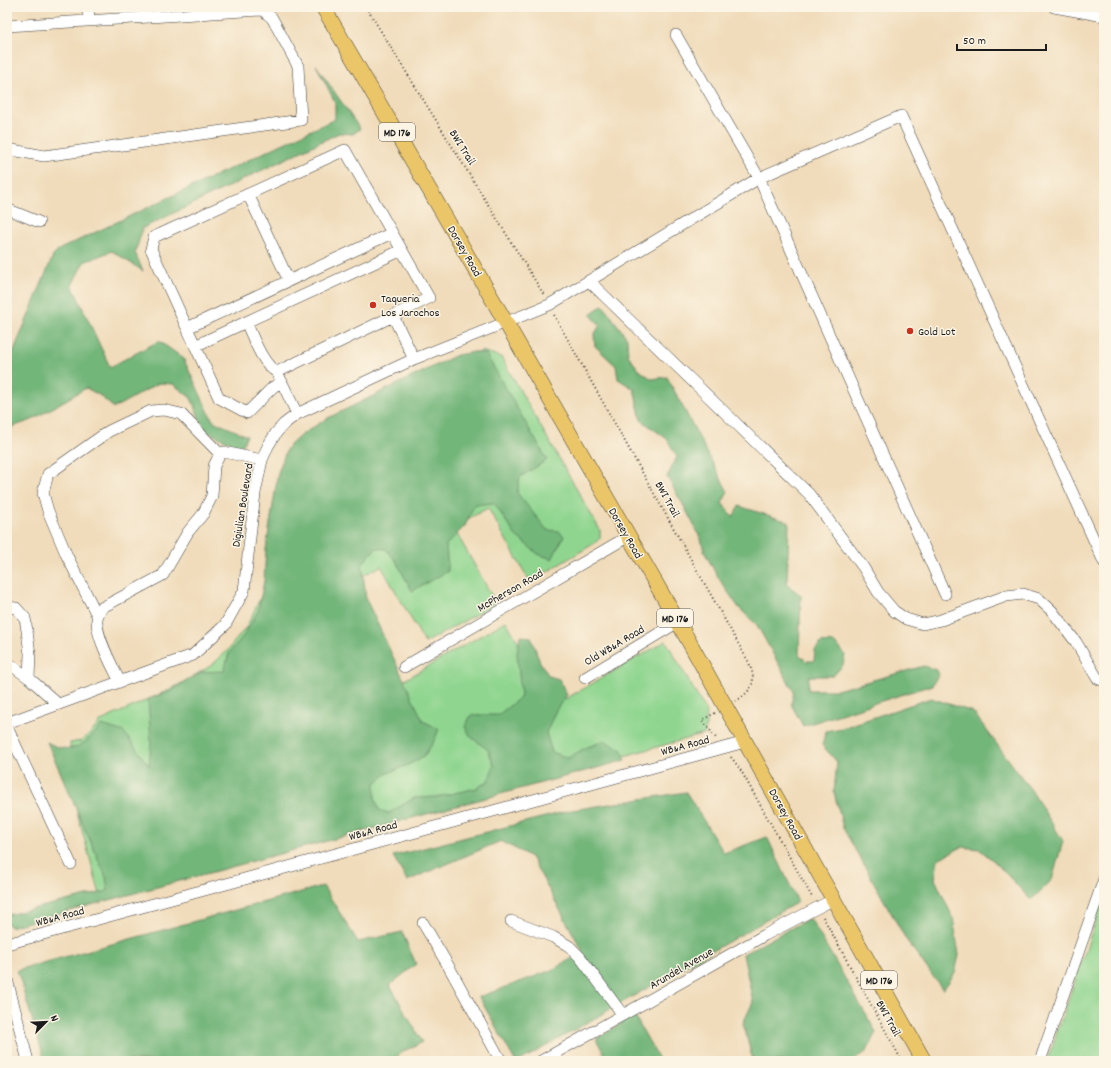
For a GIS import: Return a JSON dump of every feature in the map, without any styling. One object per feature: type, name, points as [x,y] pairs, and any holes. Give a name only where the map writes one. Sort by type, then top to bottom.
[{"type":"main road","name":"Dorsey Road","points":[[323,7],[629,536],[924,1061]]},
{"type":"street","points":[[88,7],[89,21]]},
{"type":"street","points":[[1054,7],[1104,16]]},
{"type":"street","points":[[7,26],[260,10],[264,11],[272,18],[298,66],[301,120],[44,156],[7,149]]},
{"type":"street","points":[[676,35],[759,178],[945,594]]},
{"type":"street","name":"Digiulian Boulevard","points":[[7,723],[193,655],[225,625],[244,591],[255,493],[262,460],[268,446],[276,434],[284,424],[297,414],[414,359],[549,305],[759,178],[901,116],[1104,562]]},
{"type":"street","points":[[344,150],[392,233],[429,298],[279,377],[273,387],[247,413],[219,398],[151,249],[154,237],[344,150]]},
{"type":"street","points":[[248,194],[289,281]]},
{"type":"street","points":[[7,209],[38,222]]},
{"type":"street","points":[[187,328],[392,233]]},
{"type":"street","points":[[195,346],[402,250]]},
{"type":"street","points":[[589,281],[809,494],[863,567],[878,592],[894,611],[906,619],[923,624],[941,620],[1006,596],[1023,594],[1039,599],[1052,611],[1076,642],[1097,678],[1104,681]]},
{"type":"street","points":[[233,307],[266,363],[279,377],[297,414]]},
{"type":"street","points":[[393,316],[414,359]]},
{"type":"street","points":[[120,682],[103,645],[98,630],[97,615],[67,556],[48,511],[43,493],[48,474],[109,431],[151,411],[164,410],[181,414],[220,454]]},
{"type":"street","points":[[97,615],[103,606],[163,575],[188,532],[203,514],[212,496],[214,466],[220,454],[224,452],[262,460]]},
{"type":"street","name":"McPherson Road","points":[[404,667],[629,536]]},
{"type":"street","points":[[7,607],[16,608],[25,618],[30,654],[29,678]]},
{"type":"street","name":"Old WB&A Road","points":[[584,678],[678,622]]},
{"type":"street","points":[[7,662],[29,678],[58,704]]},
{"type":"street","points":[[7,727],[71,864]]},
{"type":"street","name":"WB&A Road","points":[[7,944],[745,742]]},
{"type":"street","points":[[1040,1061],[1104,879]]},
{"type":"street","name":"Arundel Avenue","points":[[541,1061],[765,935],[834,899]]},
{"type":"street","points":[[510,921],[553,937],[569,946],[580,957],[623,1015]]},
{"type":"street","points":[[423,923],[453,973],[501,1061]]},
{"type":"street","points":[[7,979],[28,1061]]},
{"type":"path","name":"BWI Trail","points":[[366,7],[544,296]]},
{"type":"path","name":"BWI Trail","points":[[554,314],[748,660],[753,670],[754,677],[752,686],[746,695]]},
{"type":"path","points":[[748,784],[811,896]]},
{"type":"path","name":"BWI Trail","points":[[825,920],[902,1061]]},
{"type":"green space","points":[[316,65],[360,129],[353,134],[339,133],[143,228],[135,253],[143,271],[112,251],[84,262],[72,285],[110,367],[159,341],[183,358],[213,421],[247,436],[241,448],[204,430],[191,398],[173,384],[159,383],[114,408],[99,395],[86,388],[32,420],[7,430],[7,367],[53,256],[60,249],[335,119],[335,102]]},
{"type":"green space","points":[[603,305],[627,338],[628,355],[639,370],[652,379],[667,377],[728,492],[722,503],[733,517],[739,506],[789,522],[787,585],[801,595],[799,654],[806,661],[814,661],[815,650],[821,643],[830,642],[838,646],[845,655],[843,665],[833,676],[809,676],[808,690],[837,690],[924,666],[936,670],[939,674],[932,685],[803,726],[791,704],[794,692],[757,625],[739,608],[717,576],[704,551],[701,539],[667,477],[677,457],[667,439],[641,420],[634,389],[618,379],[616,366],[595,346],[594,335],[600,325],[590,314]]},
{"type":"green space","points":[[482,351],[501,357],[600,530],[600,538],[595,543],[530,582],[488,508],[453,527],[496,603],[425,643],[381,566],[345,585],[401,682],[506,621],[555,705],[666,641],[707,713],[705,734],[101,898],[73,798],[70,743],[81,741],[91,733],[101,721],[171,689],[212,665],[227,651],[247,626],[263,592],[320,427]]},
{"type":"green space","points":[[474,352],[486,354],[547,460],[520,477],[517,493],[547,530],[559,531],[564,536],[552,559],[538,554],[515,535],[494,503],[474,505],[465,526],[446,545],[448,571],[412,591],[396,561],[386,549],[376,548],[362,564],[366,599],[423,721],[439,729],[433,743],[424,756],[408,765],[386,774],[375,783],[375,797],[379,810],[389,813],[414,798],[437,797],[477,788],[488,781],[494,765],[488,750],[471,737],[465,727],[471,715],[498,715],[521,697],[517,652],[520,636],[531,637],[540,662],[549,676],[559,679],[567,695],[556,710],[546,733],[552,752],[568,758],[585,748],[604,741],[621,749],[626,760],[10,927],[7,922],[7,915],[108,891],[106,877],[47,742],[64,748],[78,746],[90,738],[102,725],[124,732],[149,766],[151,742],[148,699],[169,692],[202,672],[224,671],[229,653],[244,635],[258,611],[264,581],[266,549],[278,473],[287,448],[301,435],[328,418],[457,355]]},
{"type":"green space","points":[[931,698],[973,712],[1031,790],[1063,841],[1052,880],[1031,900],[995,862],[979,849],[962,847],[938,859],[935,879],[953,918],[959,955],[955,973],[943,990],[907,941],[843,828],[834,792],[837,762],[822,745],[826,731],[842,728]]},
{"type":"green space","points":[[686,792],[724,853],[767,837],[798,902],[520,1061],[515,1061],[479,997],[552,970],[583,952],[531,857],[501,841],[407,881],[393,856],[572,810]]},
{"type":"green space","points":[[323,886],[358,942],[402,932],[416,964],[390,985],[422,1042],[402,1052],[393,1061],[45,1061],[17,970]]},
{"type":"green space","points":[[1104,897],[1104,1061],[1047,1061],[1049,1056]]},
{"type":"green space","points":[[810,918],[876,1032],[866,1052],[852,1061],[753,1061],[743,1023],[753,1002],[743,954]]},
{"type":"green space","points":[[634,1015],[660,1061],[608,1061],[596,1039]]},
{"type":"place","name":"Taqueria Los Jarochos","points":[[373,305]]},
{"type":"place","name":"Gold Lot","points":[[910,331]]}]
